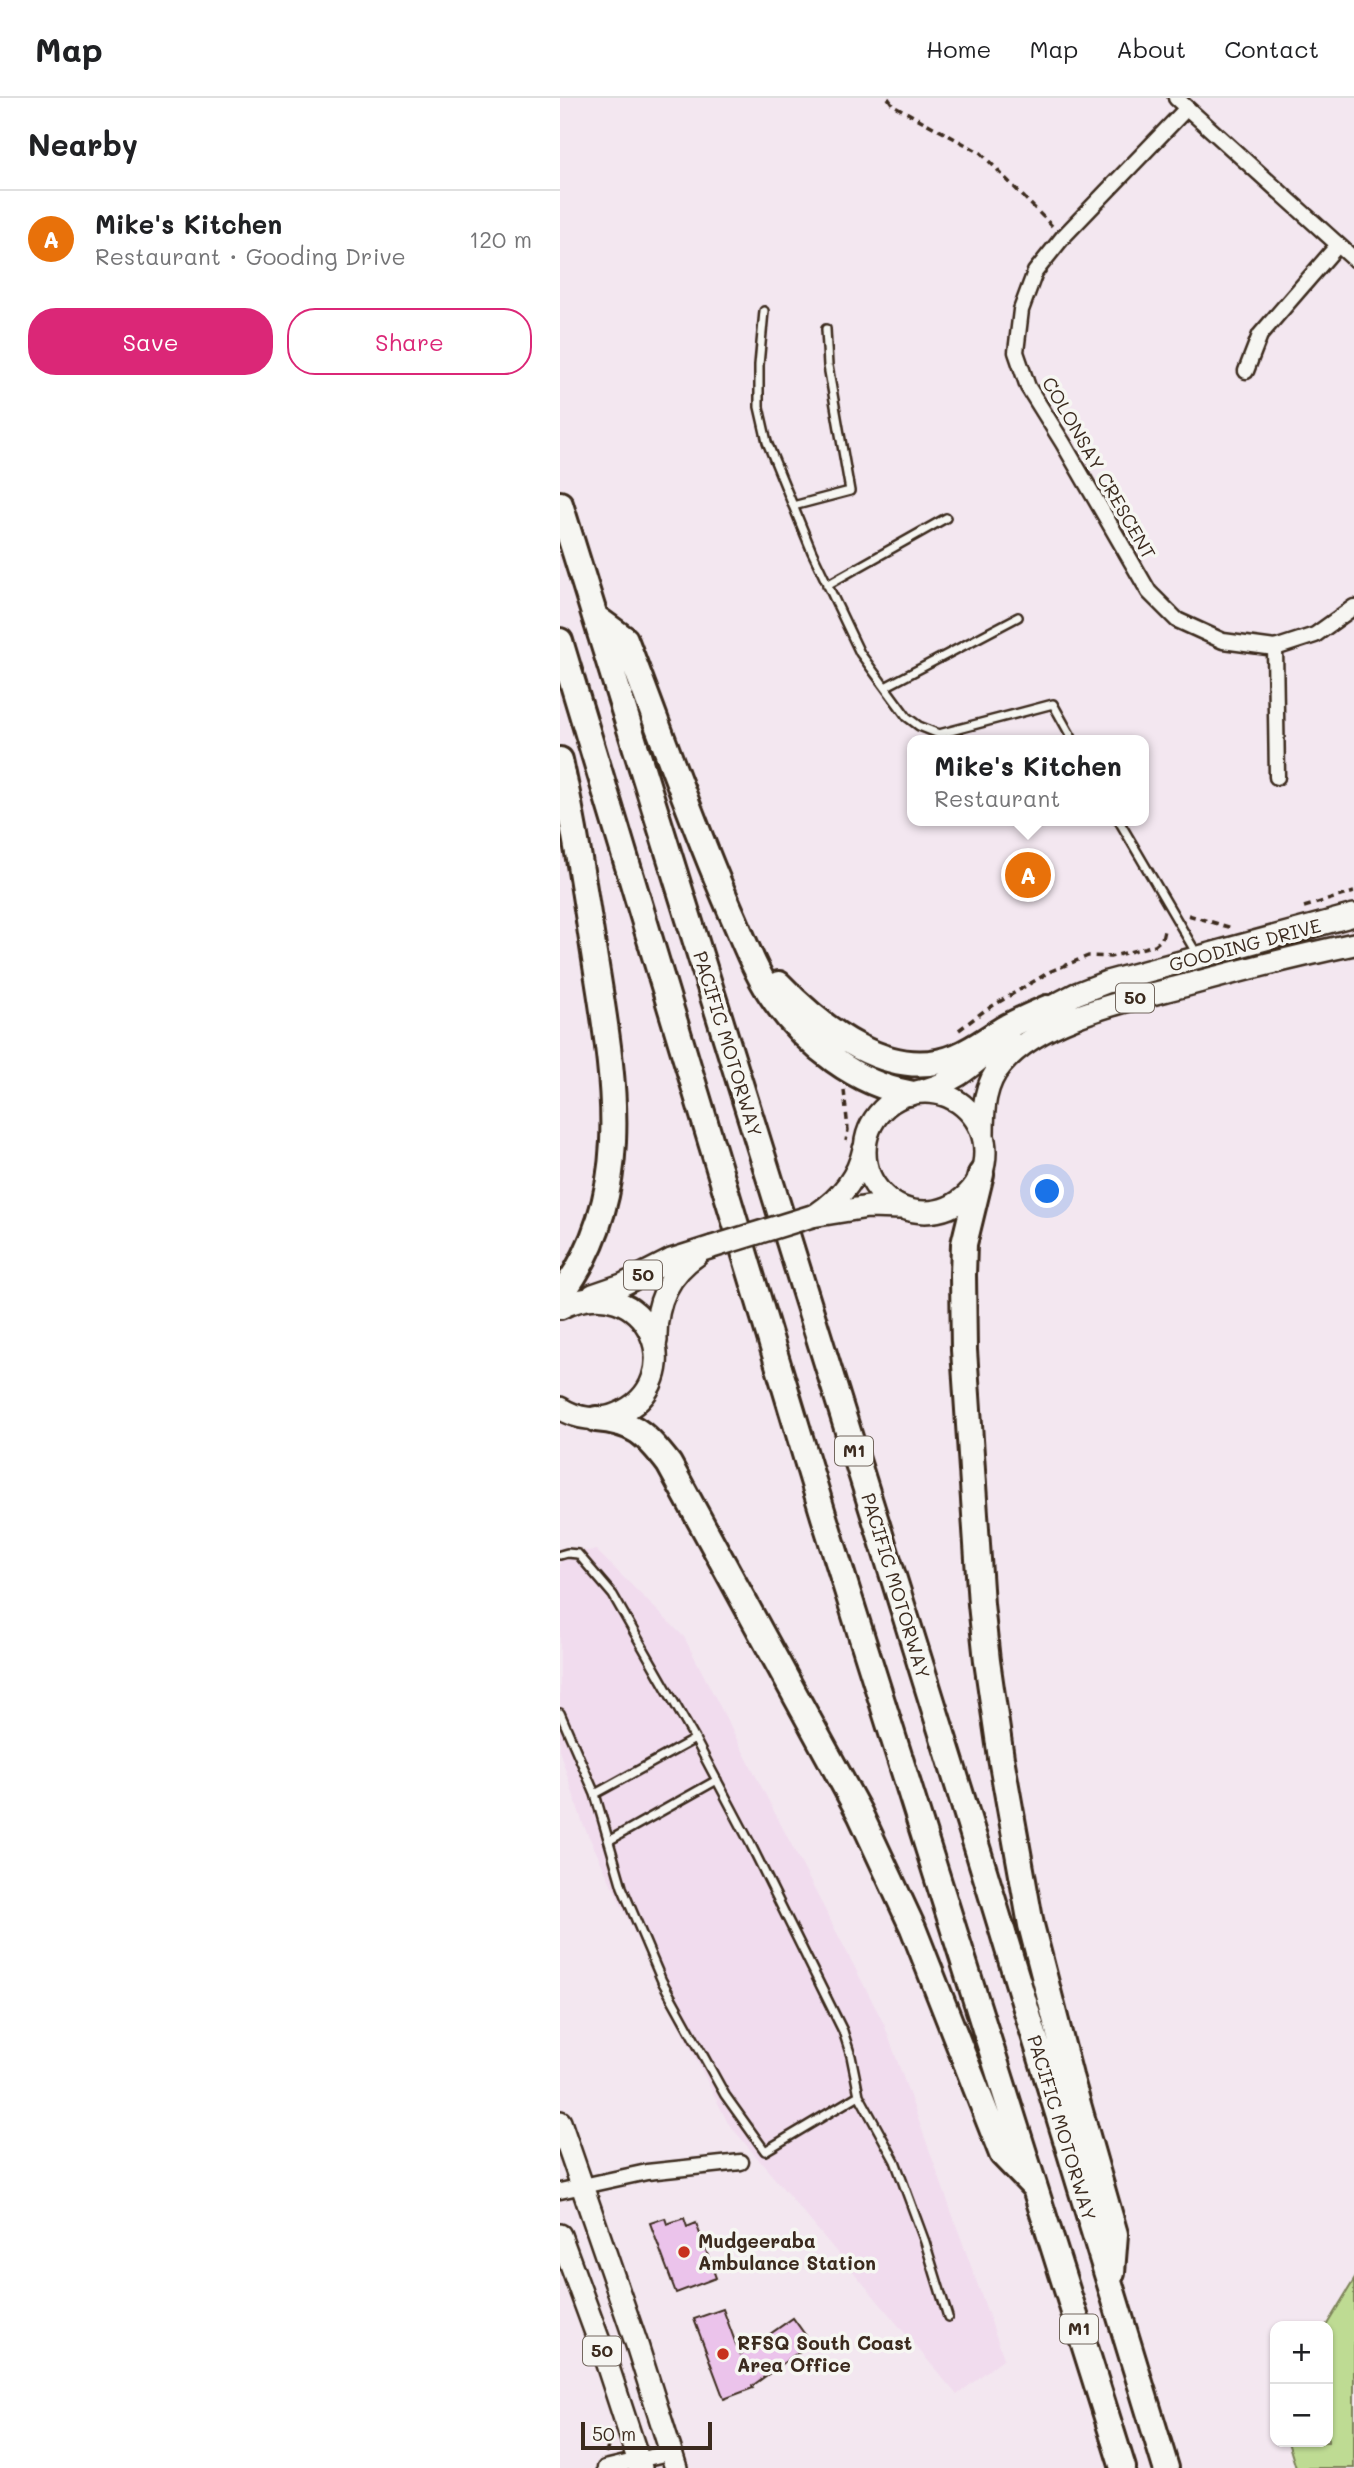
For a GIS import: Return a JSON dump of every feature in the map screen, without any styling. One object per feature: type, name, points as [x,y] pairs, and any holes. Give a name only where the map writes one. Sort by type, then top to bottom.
[{"type":"highway","name":"PACIFIC MOTORWAY","points":[[560,504],[949,1756],[1166,2468]]},
{"type":"highway","points":[[595,617],[625,639],[711,867],[767,989],[796,1026],[825,1052],[852,1071],[881,1086],[913,1093]]},
{"type":"highway","name":"M1","points":[[560,641],[824,1517],[1123,2468]]},
{"type":"highway","points":[[560,760],[590,924],[615,1103],[611,1166],[599,1218],[570,1297]]},
{"type":"highway","points":[[732,913],[764,965],[802,1007],[864,1050],[886,1058],[916,1063],[955,1057],[1047,1008]]},
{"type":"highway","points":[[981,1174],[967,1231],[962,1275],[964,1350],[987,1661],[1003,1771],[1031,1925],[1115,2234],[1111,2285]]},
{"type":"highway","points":[[592,1419],[620,1422],[635,1428],[651,1441],[669,1464],[860,1814],[927,1962],[1002,2154],[1036,2189]]},
{"type":"main road","name":"GOODING DRIVE","points":[[913,1093],[942,1085],[962,1074],[1047,1008],[1107,982],[1354,915]]},
{"type":"main road","name":"GOODING DRIVE","points":[[983,1135],[984,1103],[996,1070],[1016,1051],[1049,1030],[1111,1005],[1289,958],[1354,944]]},
{"type":"main road","points":[[913,1093],[933,1091],[957,1101],[973,1116],[983,1135]]},
{"type":"main road","name":"50","points":[[813,1216],[836,1199],[849,1184],[860,1165],[855,1145],[883,1108],[894,1099],[913,1093]]},
{"type":"main road","name":"50","points":[[560,1308],[570,1297],[622,1285],[665,1263],[813,1216],[875,1206],[933,1212],[953,1205],[968,1195],[981,1174],[985,1156],[983,1135]]},
{"type":"main road","points":[[855,1145],[866,1162],[876,1188],[891,1202],[910,1210]]},
{"type":"main road","name":"50","points":[[560,1419],[592,1419],[621,1412],[639,1399],[656,1368],[656,1326],[663,1294],[683,1265],[708,1248]]},
{"type":"main road","points":[[570,1297],[610,1299],[633,1311],[649,1329],[657,1354]]},
{"type":"main road","points":[[560,1408],[574,1416],[592,1419]]},
{"type":"main road","name":"50","points":[[560,2122],[674,2460]]},
{"type":"main road","name":"50","points":[[560,2235],[640,2464]]},
{"type":"street","name":"COLONSAY CRESCENT","points":[[1182,103],[1035,272],[1021,310],[1016,352],[1028,387],[1149,592],[1178,620],[1223,640],[1275,648],[1315,635],[1354,607]]},
{"type":"street","points":[[1182,103],[1354,259]]},
{"type":"street","points":[[1246,371],[1260,335],[1337,246]]},
{"type":"street","points":[[1275,648],[1277,777]]},
{"type":"street","points":[[560,2191],[647,2172],[741,2162]]},
{"type":"street","points":[[605,2468],[674,2460]]},
{"type":"lane","points":[[764,311],[759,365],[759,407],[767,442],[827,585],[860,653],[907,717],[919,726],[939,734],[1053,704],[1070,735]]},
{"type":"lane","points":[[793,506],[850,491],[828,366],[826,329]]},
{"type":"lane","points":[[827,585],[946,518]]},
{"type":"lane","points":[[885,687],[1018,617]]},
{"type":"lane","points":[[1122,826],[1198,957]]},
{"type":"lane","points":[[560,1555],[578,1554],[613,1595],[717,1780],[843,2031],[859,2095],[895,2161],[925,2242],[948,2317]]},
{"type":"lane","points":[[560,1713],[595,1794],[622,1887],[662,1981],[725,2095],[765,2151],[859,2095]]},
{"type":"lane","points":[[595,1794],[695,1739]]},
{"type":"lane","points":[[610,1840],[717,1780]]},
{"type":"path","points":[[888,98],[893,105],[981,153],[1063,237]]},
{"type":"path","points":[[1304,907],[1354,892]]},
{"type":"path","points":[[1188,915],[1233,928]]},
{"type":"path","points":[[951,1035],[1051,971],[1088,956],[1110,957],[1155,945],[1167,929]]},
{"type":"path","points":[[845,1085],[848,1130],[855,1145]]},
{"type":"shaded area","points":[[596,1550],[684,1637],[884,2024],[1004,2358],[957,2395],[728,2123],[583,1824],[560,1753],[560,1553]]},
{"type":"green space","points":[[1354,2280],[1354,2468],[1296,2468],[1290,2447],[1333,2447],[1333,2321],[1329,2321]]},
{"type":"building","name":"Mudgeeraba Ambulance Station","points":[[665,2218],[667,2224],[684,2218],[687,2227],[696,2223],[716,2278],[676,2293],[650,2223]]},
{"type":"building","points":[[723,2309],[740,2355],[793,2318],[811,2343],[752,2386],[753,2388],[724,2399],[694,2319]]},
{"type":"place","name":"Mike's Kitchen","points":[[1028,875]]},
{"type":"place","name":"Mudgeeraba Ambulance Station","points":[[684,2252]]},
{"type":"place","name":"RFSQ South Coast Area Office","points":[[723,2354]]}]
